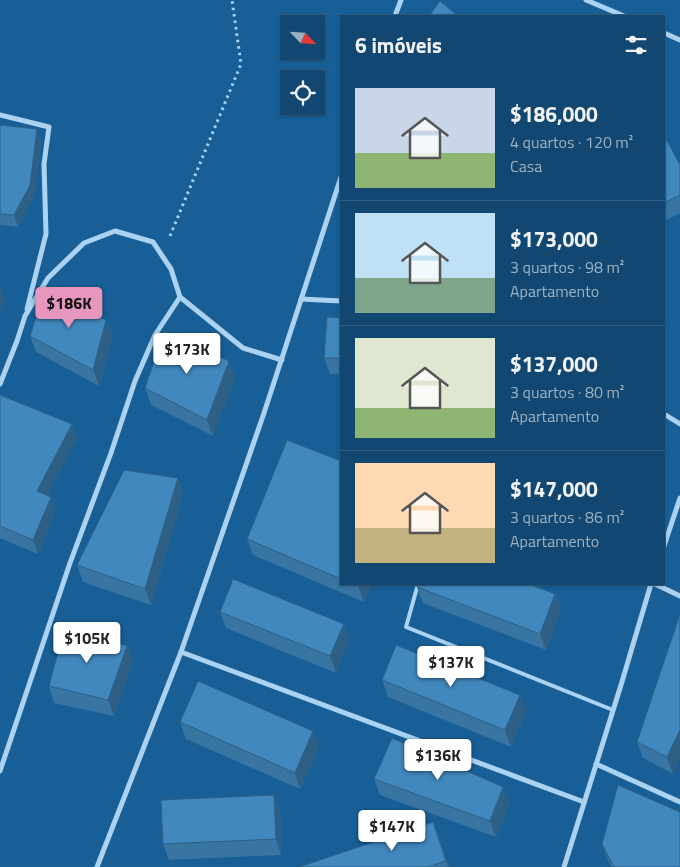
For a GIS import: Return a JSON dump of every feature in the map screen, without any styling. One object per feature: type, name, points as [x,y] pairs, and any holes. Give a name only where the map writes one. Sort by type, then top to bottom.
[{"type":"street","points":[[395,15],[401,0]]},
{"type":"street","points":[[586,0],[622,15]]},
{"type":"street","points":[[665,33],[680,40]]},
{"type":"street","points":[[0,115],[49,127],[44,164],[46,234],[25,316],[0,384]]},
{"type":"street","points":[[97,867],[181,652],[282,360],[340,180]]},
{"type":"street","points":[[25,316],[48,278],[84,243],[115,231],[153,242],[171,269],[180,297],[243,348],[282,360]]},
{"type":"street","points":[[0,771],[70,562],[135,381],[155,335],[180,297]]},
{"type":"street","points":[[302,299],[340,301]]},
{"type":"street","points":[[665,415],[680,424]]},
{"type":"street","points":[[665,543],[680,498]]},
{"type":"street","points":[[564,867],[651,585]]},
{"type":"street","points":[[657,585],[680,596]]},
{"type":"street","points":[[181,652],[584,802]]},
{"type":"street","points":[[596,764],[680,802]]},
{"type":"street","points":[[559,867],[565,861]]},
{"type":"lane","points":[[418,585],[406,627],[613,710]]},
{"type":"path","points":[[162,255],[240,64],[232,0]]},
{"type":"building","points":[[440,1],[457,15],[430,15]]},
{"type":"building","points":[[0,125],[37,129],[30,185],[14,215],[0,214]]},
{"type":"building","points":[[665,137],[680,165],[680,195],[665,202]]},
{"type":"building","points":[[45,289],[106,320],[93,370],[30,336]]},
{"type":"building","points":[[327,317],[340,318],[340,358],[324,358]]},
{"type":"building","points":[[164,331],[229,361],[207,420],[145,388]]},
{"type":"building","points":[[0,395],[72,424],[37,491],[51,497],[33,540],[0,526]]},
{"type":"building","points":[[287,440],[340,461],[340,579],[247,539]]},
{"type":"building","points":[[124,470],[178,478],[145,589],[77,565]]},
{"type":"building","points":[[233,579],[344,624],[330,656],[220,612]]},
{"type":"building","points":[[418,585],[532,585],[555,594],[540,634],[417,587]]},
{"type":"building","points":[[680,614],[680,730],[667,757],[637,742]]},
{"type":"building","points":[[65,626],[127,646],[108,700],[49,686]]},
{"type":"building","points":[[396,645],[520,695],[505,730],[382,680]]},
{"type":"building","points":[[198,681],[313,731],[295,773],[180,722]]},
{"type":"building","points":[[392,738],[503,787],[490,821],[374,779]]},
{"type":"building","points":[[618,785],[680,812],[680,867],[614,867],[602,844]]},
{"type":"building","points":[[274,795],[276,839],[163,844],[161,800]]},
{"type":"building","points":[[433,822],[446,861],[428,867],[299,867]]}]
